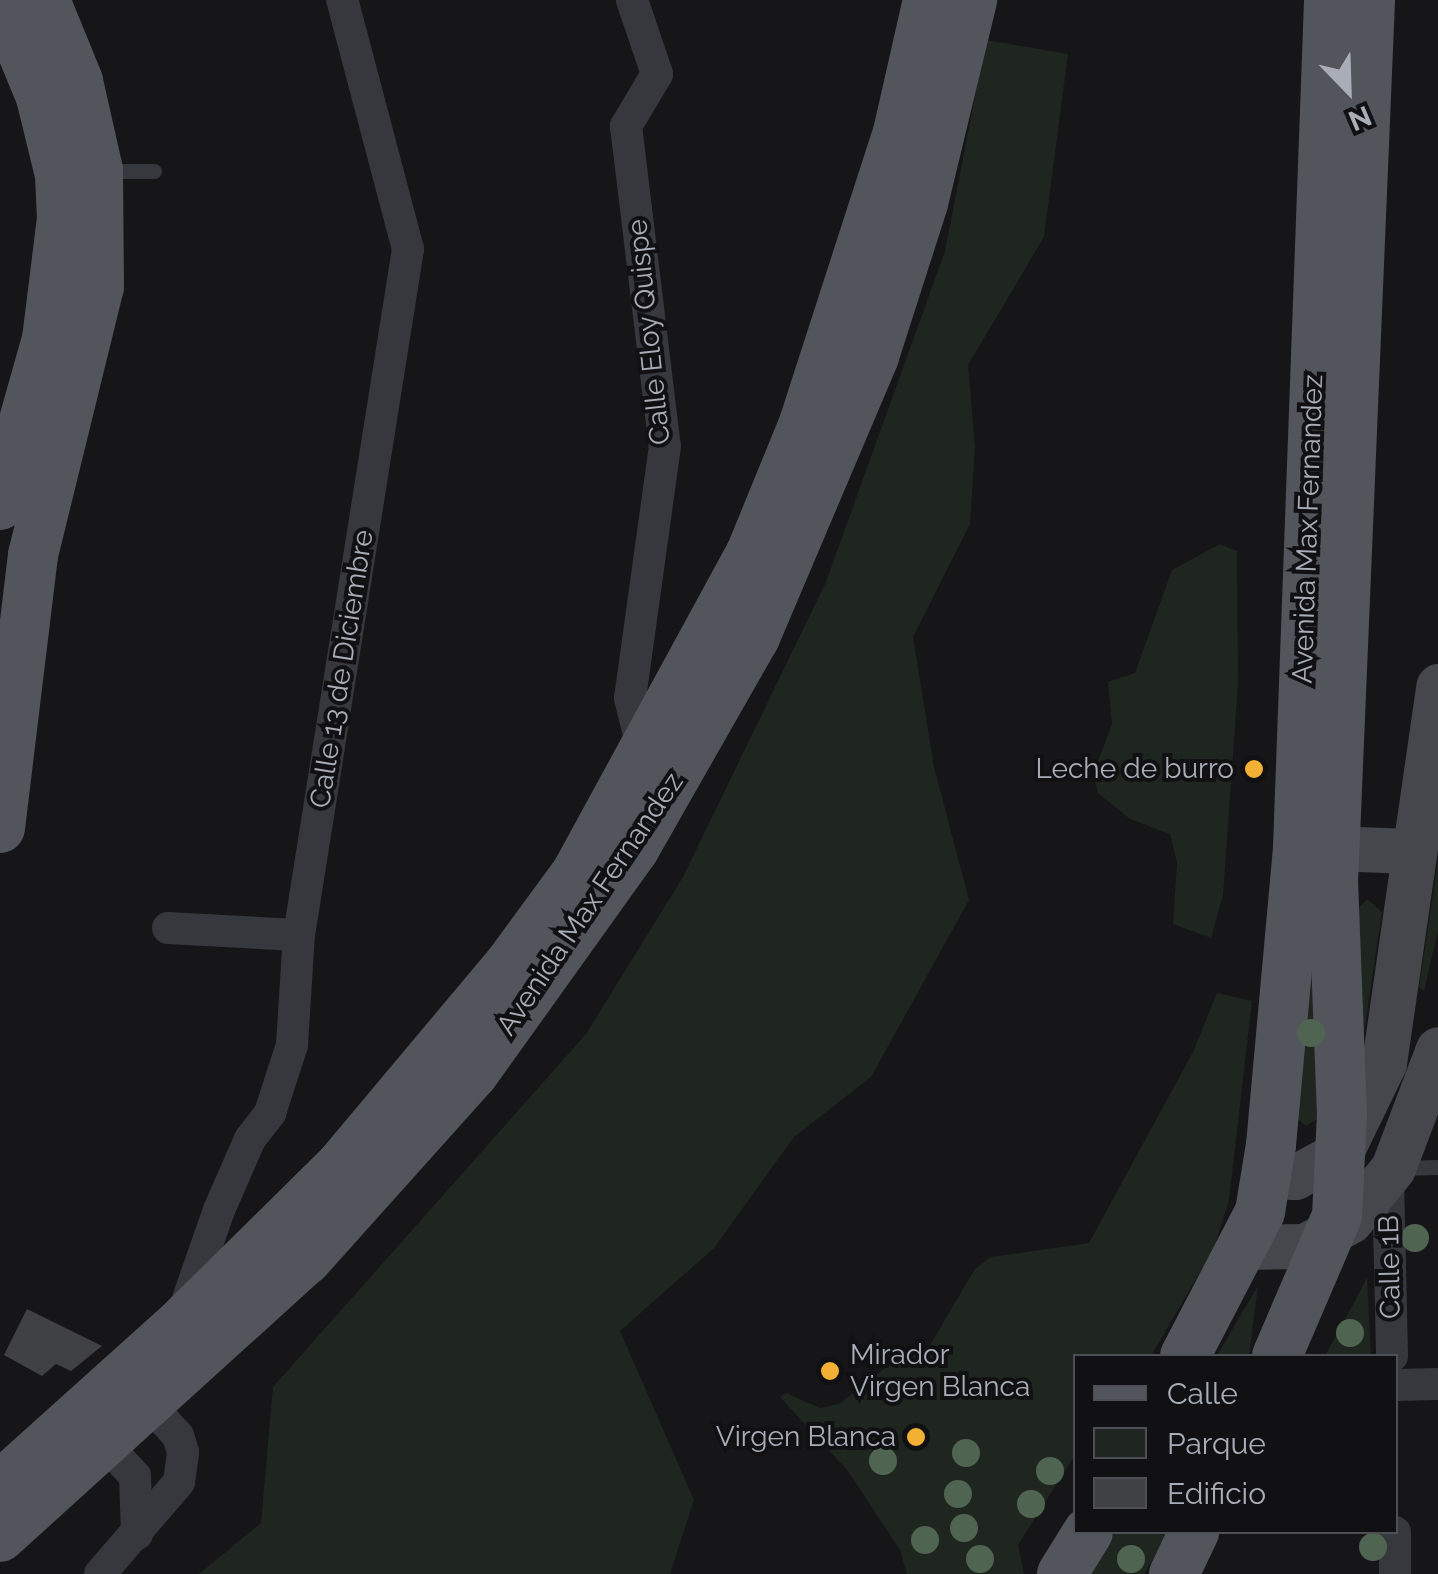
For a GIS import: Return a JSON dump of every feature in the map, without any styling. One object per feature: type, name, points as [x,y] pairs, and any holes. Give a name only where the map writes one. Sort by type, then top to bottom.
[{"type":"main road","points":[[0,505],[47,339],[62,219],[79,172],[41,98],[1,0]]},
{"type":"main road","points":[[0,828],[9,662],[98,287],[79,172],[78,81],[44,0]]},
{"type":"main road","name":"Avenida Max Fernandez","points":[[5,1509],[137,1391],[306,1260],[473,1074],[624,865],[804,423],[898,132],[928,0]]},
{"type":"main road","name":"Avenida Max Fernandez","points":[[137,1391],[180,1325],[328,1179],[412,1084],[665,762],[755,637],[874,356],[923,203],[972,0]]},
{"type":"main road","name":"Avenida Max Fernandez","points":[[1278,1354],[1338,1216],[1341,1152],[1317,847],[1329,0]]},
{"type":"main road","name":"Avenida Max Fernandez","points":[[1186,1354],[1245,1247],[1267,1176],[1317,847],[1370,0]]},
{"type":"main road","points":[[1267,1176],[1295,1177],[1341,1152],[1384,1063],[1438,686]]},
{"type":"main road","points":[[1317,847],[1413,850]]},
{"type":"main road","points":[[1245,1247],[1304,1246],[1328,1238],[1391,1173],[1438,1050]]},
{"type":"main road","points":[[1062,1574],[1087,1534]]},
{"type":"main road","points":[[1174,1574],[1193,1534]]},
{"type":"street","name":"Calle 13 de Diciembre","points":[[180,1325],[218,1210],[250,1140],[270,1113],[286,1062],[299,990],[299,935],[408,249],[342,0]]},
{"type":"street","name":"Calle Eloy Quispe","points":[[632,0],[657,74],[626,126],[665,446],[630,698],[631,718],[665,762]]},
{"type":"street","points":[[168,928],[299,935]]},
{"type":"street","name":"Calle 1B","points":[[1391,1173],[1392,1354]]},
{"type":"street","points":[[1398,1385],[1438,1384]]},
{"type":"street","points":[[100,1574],[178,1482],[183,1452],[137,1391]]},
{"type":"street","points":[[92,1430],[135,1476],[137,1534]]},
{"type":"street","points":[[1395,1534],[1395,1574]]},
{"type":"lane","points":[[79,172],[154,171]]},
{"type":"lane","points":[[1391,1173],[1438,1168]]},
{"type":"green space","points":[[986,40],[1068,54],[1044,237],[968,365],[975,448],[970,524],[913,637],[934,767],[969,900],[871,1077],[794,1137],[714,1248],[620,1331],[694,1500],[670,1574],[199,1574],[261,1523],[273,1387],[586,1034],[683,877],[826,582],[945,251]]},
{"type":"green space","points":[[1220,544],[1237,551],[1238,684],[1223,895],[1211,938],[1173,924],[1177,863],[1170,834],[1130,819],[1098,793],[1093,775],[1112,724],[1108,682],[1135,673],[1172,570]]},
{"type":"green space","points":[[1438,862],[1438,931],[1424,991],[1419,987]]},
{"type":"green space","points":[[1367,899],[1382,912],[1363,1039],[1358,909]]},
{"type":"green space","points":[[1312,904],[1319,1118],[1306,1126],[1295,1117]]},
{"type":"green space","points":[[1217,993],[1252,1001],[1229,1200],[1214,1248],[1152,1354],[1073,1354],[1073,1458],[1018,1545],[1024,1574],[907,1574],[900,1550],[848,1471],[780,1397],[786,1393],[820,1408],[839,1404],[893,1362],[927,1350],[975,1269],[991,1257],[1089,1243],[1193,1052]]},
{"type":"green space","points":[[1367,1277],[1371,1354],[1326,1354]]},
{"type":"green space","points":[[1258,1286],[1249,1354],[1218,1354]]},
{"type":"green space","points":[[1114,1534],[1168,1534],[1144,1574],[1091,1574]]},
{"type":"building","points":[[27,1309],[102,1346],[71,1371],[56,1364],[42,1376],[4,1355]]},
{"type":"place","name":"Leche de burro","points":[[1254,769]]},
{"type":"place","name":"Mirador Virgen Blanca","points":[[830,1371]]},
{"type":"place","name":"Virgen Blanca","points":[[916,1437]]}]
